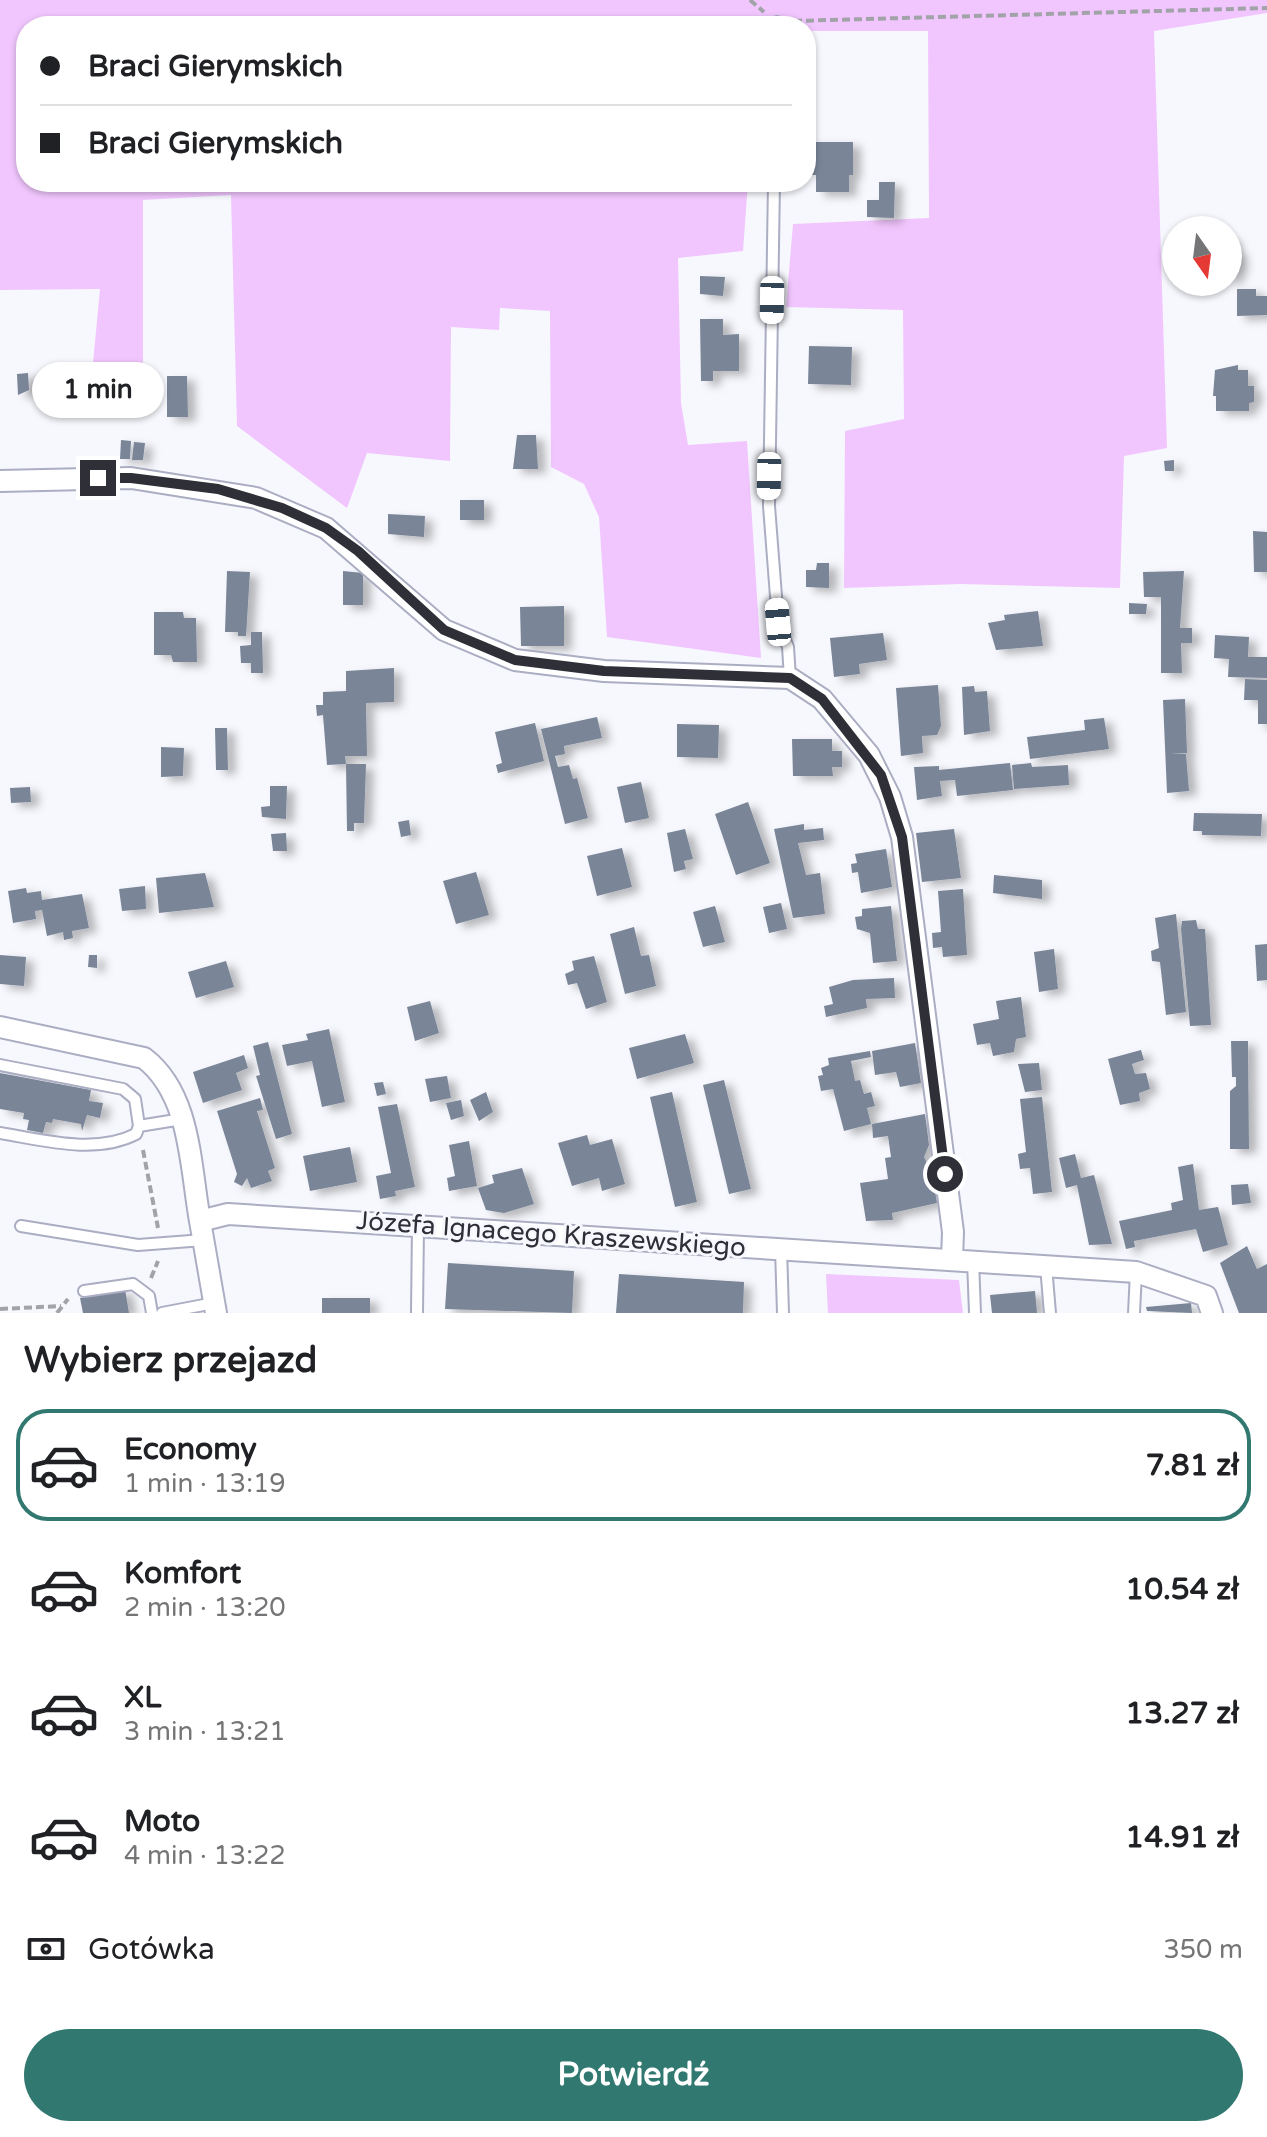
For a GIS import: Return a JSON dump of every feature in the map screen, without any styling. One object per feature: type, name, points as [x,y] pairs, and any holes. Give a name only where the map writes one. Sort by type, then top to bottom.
[{"type":"street","points":[[0,481],[131,478],[256,498],[326,528],[444,630],[515,660],[604,671],[790,678],[822,699],[869,755],[890,797],[902,837],[953,1232],[952,1259]]},
{"type":"street","points":[[0,1027],[144,1058],[162,1072],[175,1092],[182,1119],[215,1308]]},
{"type":"street","name":"Józefa Ignacego Kraszewskiego","points":[[202,1230],[228,1214],[1136,1272],[1206,1296],[1212,1313]]},
{"type":"lane","points":[[774,192],[769,506],[778,622],[788,647],[790,678]]},
{"type":"lane","points":[[0,1065],[123,1089],[135,1099],[137,1130]]},
{"type":"lane","points":[[0,1133],[76,1145],[121,1142],[137,1130],[182,1119]]},
{"type":"lane","points":[[417,1313],[418,1225]]},
{"type":"lane","points":[[21,1226],[138,1245],[158,1244],[202,1230]]},
{"type":"lane","points":[[781,1248],[783,1313]]},
{"type":"lane","points":[[973,1260],[975,1313]]},
{"type":"lane","points":[[1046,1266],[1050,1313]]},
{"type":"lane","points":[[1134,1313],[1136,1272]]},
{"type":"lane","points":[[84,1291],[133,1284],[149,1296],[152,1313]]},
{"type":"lane","points":[[162,1313],[215,1308]]},
{"type":"path","points":[[816,23],[1267,8]]},
{"type":"path","points":[[137,1130],[157,1213],[157,1268],[150,1280]]},
{"type":"path","points":[[0,1309],[61,1306]]},
{"type":"shaded area","points":[[0,0],[1267,0],[1267,13],[1154,31],[1167,448],[1124,456],[1120,588],[961,584],[844,588],[845,431],[904,419],[903,310],[786,307],[793,224],[929,218],[928,31],[816,31],[816,16],[16,16],[16,192],[747,192],[743,251],[678,258],[681,403],[688,445],[747,441],[761,658],[607,637],[599,517],[584,484],[551,467],[550,311],[500,308],[499,330],[451,327],[450,461],[367,453],[347,508],[237,426],[231,195],[143,200],[143,372],[93,363],[100,289],[0,290]]},
{"type":"shaded area","points":[[826,1274],[959,1280],[963,1313],[828,1313]]},
{"type":"building","points":[[816,142],[853,142],[853,175],[849,175],[849,192],[816,192]]},
{"type":"building","points":[[879,182],[895,182],[894,218],[867,217],[867,200],[879,200]]},
{"type":"building","points":[[700,276],[725,277],[723,296],[700,294]]},
{"type":"building","points":[[1242,289],[1256,289],[1256,296],[1267,296],[1267,315],[1237,316],[1237,296],[1242,296]]},
{"type":"building","points":[[700,319],[723,319],[723,335],[739,334],[739,371],[713,371],[713,381],[701,381]]},
{"type":"building","points":[[809,346],[852,347],[851,385],[808,384]]},
{"type":"building","points":[[1238,365],[1238,370],[1248,370],[1248,386],[1254,386],[1254,402],[1249,403],[1249,411],[1216,411],[1216,396],[1213,396],[1215,370]]},
{"type":"building","points":[[55,369],[74,371],[74,392],[62,392],[62,385],[55,385]]},
{"type":"building","points":[[28,373],[29,390],[18,395],[17,374]]},
{"type":"building","points":[[167,376],[187,376],[188,417],[167,417]]},
{"type":"building","points":[[517,435],[536,435],[538,469],[513,469]]},
{"type":"building","points":[[121,440],[131,441],[130,459],[120,459]]},
{"type":"building","points":[[134,442],[145,443],[143,460],[132,460]]},
{"type":"building","points":[[1174,460],[1174,471],[1165,471],[1164,461]]},
{"type":"building","points":[[460,500],[484,500],[484,520],[460,520]]},
{"type":"building","points":[[388,514],[425,516],[424,537],[388,534]]},
{"type":"building","points":[[1253,531],[1267,532],[1267,572],[1254,572]]},
{"type":"building","points":[[817,563],[829,563],[829,588],[806,587],[806,570],[816,570]]},
{"type":"building","points":[[227,571],[250,572],[246,636],[238,636],[238,632],[225,632]]},
{"type":"building","points":[[343,571],[363,573],[363,605],[343,605]]},
{"type":"building","points":[[1184,571],[1180,628],[1192,628],[1192,643],[1181,643],[1182,673],[1161,673],[1161,597],[1144,597],[1143,572]]},
{"type":"building","points":[[1129,603],[1147,604],[1146,614],[1129,614]]},
{"type":"building","points":[[564,606],[564,646],[521,646],[520,607]]},
{"type":"building","points":[[1038,611],[1043,646],[996,650],[988,623],[1005,620],[1004,615]]},
{"type":"building","points":[[154,612],[183,612],[184,618],[196,618],[197,662],[173,662],[171,655],[154,655]]},
{"type":"building","points":[[251,632],[262,632],[263,673],[251,673],[251,663],[241,663],[240,646],[251,645]]},
{"type":"building","points":[[883,633],[887,660],[859,664],[860,674],[834,677],[830,638]]},
{"type":"building","points":[[1215,635],[1249,637],[1248,657],[1267,657],[1267,678],[1228,677],[1229,659],[1214,658]]},
{"type":"building","points":[[394,668],[394,702],[366,703],[367,756],[345,756],[346,764],[327,765],[323,715],[317,716],[316,705],[323,705],[323,692],[346,691],[346,671]]},
{"type":"building","points":[[1245,679],[1267,680],[1267,724],[1258,724],[1258,700],[1244,700]]},
{"type":"building","points":[[938,685],[941,726],[937,735],[922,736],[923,753],[901,756],[896,688]]},
{"type":"building","points":[[974,686],[975,692],[987,691],[990,731],[964,735],[962,687]]},
{"type":"building","points":[[1185,699],[1187,753],[1171,754],[1186,754],[1189,791],[1167,793],[1163,700]]},
{"type":"building","points":[[597,717],[602,738],[564,746],[565,754],[555,756],[558,767],[569,765],[573,779],[577,778],[588,818],[565,824],[541,729]]},
{"type":"building","points":[[1104,718],[1109,749],[1030,759],[1027,737],[1085,730],[1084,720]]},
{"type":"building","points":[[535,723],[544,761],[498,773],[496,765],[502,763],[495,732]]},
{"type":"building","points":[[677,724],[719,725],[718,758],[677,757]]},
{"type":"building","points":[[215,728],[227,728],[228,770],[216,770]]},
{"type":"building","points":[[792,739],[832,739],[832,751],[842,751],[842,767],[832,767],[833,776],[793,776]]},
{"type":"building","points":[[161,747],[184,748],[183,776],[161,777]]},
{"type":"building","points":[[1010,763],[1013,790],[957,796],[955,780],[940,781],[942,796],[917,800],[914,767],[939,766],[939,770]]},
{"type":"building","points":[[1031,763],[1032,767],[1068,765],[1069,785],[1014,789],[1012,765]]},
{"type":"building","points":[[346,764],[366,764],[364,823],[354,823],[354,831],[347,831]]},
{"type":"building","points":[[641,782],[649,818],[625,823],[617,787]]},
{"type":"building","points":[[270,786],[287,786],[286,819],[262,817],[261,807],[270,806]]},
{"type":"building","points":[[30,787],[31,802],[11,803],[10,788]]},
{"type":"building","points":[[748,802],[770,863],[736,875],[715,814]]},
{"type":"building","points":[[1194,813],[1262,814],[1261,836],[1202,835],[1202,831],[1193,831]]},
{"type":"building","points":[[409,820],[411,835],[401,837],[398,822]]},
{"type":"building","points":[[804,824],[804,830],[823,828],[824,840],[798,843],[806,875],[820,873],[825,914],[793,918],[774,829]]},
{"type":"building","points":[[685,829],[693,859],[684,861],[686,869],[674,872],[667,833]]},
{"type":"building","points":[[954,829],[961,878],[922,882],[916,833]]},
{"type":"building","points":[[286,833],[287,851],[273,851],[271,834]]},
{"type":"building","points":[[622,848],[632,887],[597,896],[587,856]]},
{"type":"building","points":[[886,849],[892,887],[861,893],[858,872],[852,873],[851,864],[857,863],[855,854]]},
{"type":"building","points":[[476,872],[489,915],[456,924],[443,881]]},
{"type":"building","points":[[205,873],[214,907],[159,913],[156,878]]},
{"type":"building","points":[[994,875],[1042,880],[1042,899],[993,893]]},
{"type":"building","points":[[145,886],[146,909],[122,911],[119,889]]},
{"type":"building","points":[[26,888],[27,893],[41,891],[42,900],[82,894],[89,928],[72,931],[73,938],[64,940],[63,932],[47,936],[42,910],[35,911],[36,919],[13,923],[8,891]]},
{"type":"building","points":[[963,889],[967,955],[943,957],[942,947],[933,948],[932,933],[941,932],[938,891]]},
{"type":"building","points":[[781,903],[787,929],[769,933],[763,907]]},
{"type":"building","points":[[715,906],[725,942],[703,947],[693,912]]},
{"type":"building","points":[[891,906],[897,961],[873,963],[870,933],[857,929],[855,917],[862,916],[862,909]]},
{"type":"building","points":[[1176,914],[1186,1012],[1166,1015],[1160,962],[1152,961],[1151,951],[1159,948],[1155,918]]},
{"type":"building","points":[[1196,920],[1198,929],[1205,929],[1211,1025],[1190,1026],[1181,929],[1182,921]]},
{"type":"building","points":[[634,927],[641,956],[649,955],[656,986],[625,994],[610,934]]},
{"type":"building","points":[[1267,944],[1267,980],[1257,981],[1255,945]]},
{"type":"building","points":[[1054,949],[1058,989],[1039,992],[1034,952]]},
{"type":"building","points":[[0,955],[26,957],[24,986],[0,984]]},
{"type":"building","points":[[89,955],[97,955],[97,968],[88,967]]},
{"type":"building","points":[[594,956],[607,1002],[586,1009],[577,983],[568,985],[565,974],[574,970],[572,961]]},
{"type":"building","points":[[226,961],[234,987],[196,998],[188,972]]},
{"type":"building","points":[[894,978],[895,998],[866,999],[867,1008],[826,1017],[824,1006],[833,1004],[829,987],[853,980]]},
{"type":"building","points":[[1021,997],[1026,1037],[1016,1039],[1014,1052],[993,1056],[990,1043],[977,1045],[973,1024],[999,1019],[996,1001]]},
{"type":"building","points":[[430,1001],[439,1033],[415,1041],[407,1007]]},
{"type":"building","points":[[329,1029],[345,1102],[322,1107],[312,1061],[287,1066],[282,1045],[308,1040],[306,1034]]},
{"type":"building","points":[[685,1034],[694,1063],[637,1079],[629,1048]]},
{"type":"building","points":[[1231,1041],[1248,1041],[1249,1149],[1230,1149],[1230,1091],[1236,1086],[1236,1077],[1232,1077]]},
{"type":"building","points":[[268,1042],[292,1134],[276,1139],[256,1076],[260,1075],[253,1046]]},
{"type":"building","points":[[915,1043],[921,1083],[900,1087],[896,1072],[875,1075],[872,1051]]},
{"type":"building","points":[[1141,1050],[1144,1060],[1132,1064],[1135,1074],[1146,1073],[1150,1089],[1139,1093],[1140,1101],[1120,1105],[1108,1059]]},
{"type":"building","points":[[870,1051],[871,1057],[851,1061],[855,1081],[860,1080],[864,1094],[871,1092],[875,1106],[867,1108],[871,1124],[844,1131],[833,1089],[821,1091],[818,1076],[823,1075],[821,1068],[829,1065],[828,1058]]},
{"type":"building","points":[[244,1055],[248,1068],[236,1073],[242,1090],[203,1103],[193,1072]]},
{"type":"building","points":[[1039,1063],[1042,1090],[1025,1092],[1018,1064]]},
{"type":"building","points":[[0,1073],[91,1090],[89,1101],[103,1103],[100,1118],[87,1115],[82,1131],[81,1124],[53,1119],[52,1123],[46,1122],[43,1133],[27,1130],[29,1120],[23,1119],[24,1113],[0,1109]]},
{"type":"building","points":[[447,1076],[451,1098],[430,1102],[425,1079]]},
{"type":"building","points":[[724,1080],[751,1189],[729,1194],[703,1085]]},
{"type":"building","points":[[383,1082],[386,1094],[377,1096],[374,1083]]},
{"type":"building","points":[[486,1092],[493,1112],[479,1121],[470,1100]]},
{"type":"building","points":[[672,1092],[697,1202],[675,1207],[650,1097]]},
{"type":"building","points":[[1042,1097],[1052,1192],[1033,1194],[1030,1168],[1020,1169],[1018,1154],[1026,1152],[1020,1099]]},
{"type":"building","points":[[260,1098],[263,1110],[257,1111],[275,1168],[268,1171],[272,1181],[251,1188],[247,1178],[242,1186],[234,1182],[237,1174],[217,1111]]},
{"type":"building","points":[[461,1100],[464,1116],[451,1120],[446,1103]]},
{"type":"building","points":[[397,1104],[415,1187],[395,1191],[396,1196],[380,1199],[376,1176],[391,1173],[378,1107]]},
{"type":"building","points":[[925,1114],[929,1145],[924,1157],[932,1173],[937,1203],[892,1213],[893,1220],[866,1221],[860,1183],[888,1179],[885,1158],[891,1157],[888,1136],[873,1138],[872,1124]]},
{"type":"building","points":[[587,1135],[590,1145],[612,1139],[625,1184],[602,1191],[599,1178],[572,1186],[558,1143]]},
{"type":"building","points":[[469,1141],[477,1186],[449,1191],[447,1178],[455,1176],[449,1145]]},
{"type":"building","points":[[350,1147],[357,1182],[310,1191],[303,1156]]},
{"type":"building","points":[[1075,1154],[1081,1178],[1094,1175],[1112,1244],[1089,1245],[1077,1185],[1066,1188],[1059,1158]]},
{"type":"building","points":[[1193,1164],[1199,1210],[1218,1207],[1228,1245],[1203,1252],[1196,1229],[1134,1241],[1135,1247],[1126,1249],[1119,1221],[1172,1210],[1171,1203],[1183,1200],[1178,1167]]},
{"type":"building","points":[[522,1168],[534,1204],[504,1213],[486,1210],[478,1188],[494,1183],[492,1175]]},
{"type":"building","points":[[1248,1184],[1251,1203],[1232,1205],[1231,1185]]},
{"type":"building","points":[[1247,1246],[1257,1269],[1267,1264],[1267,1313],[1239,1313],[1220,1263]]},
{"type":"building","points":[[448,1263],[574,1271],[572,1313],[445,1309]]},
{"type":"building","points":[[619,1274],[744,1282],[743,1313],[616,1313]]},
{"type":"building","points":[[125,1289],[129,1313],[83,1313],[80,1298]]},
{"type":"building","points":[[1035,1291],[1037,1313],[992,1313],[990,1295]]},
{"type":"building","points":[[322,1298],[370,1298],[370,1313],[322,1313]]},
{"type":"building","points":[[1191,1303],[1192,1313],[1147,1311],[1146,1307]]},
{"type":"route","points":[[98,478],[131,478],[218,489],[282,508],[326,528],[358,551],[444,630],[515,660],[540,666],[604,671],[790,678],[822,699],[869,755],[881,775],[902,837],[945,1174]]}]
